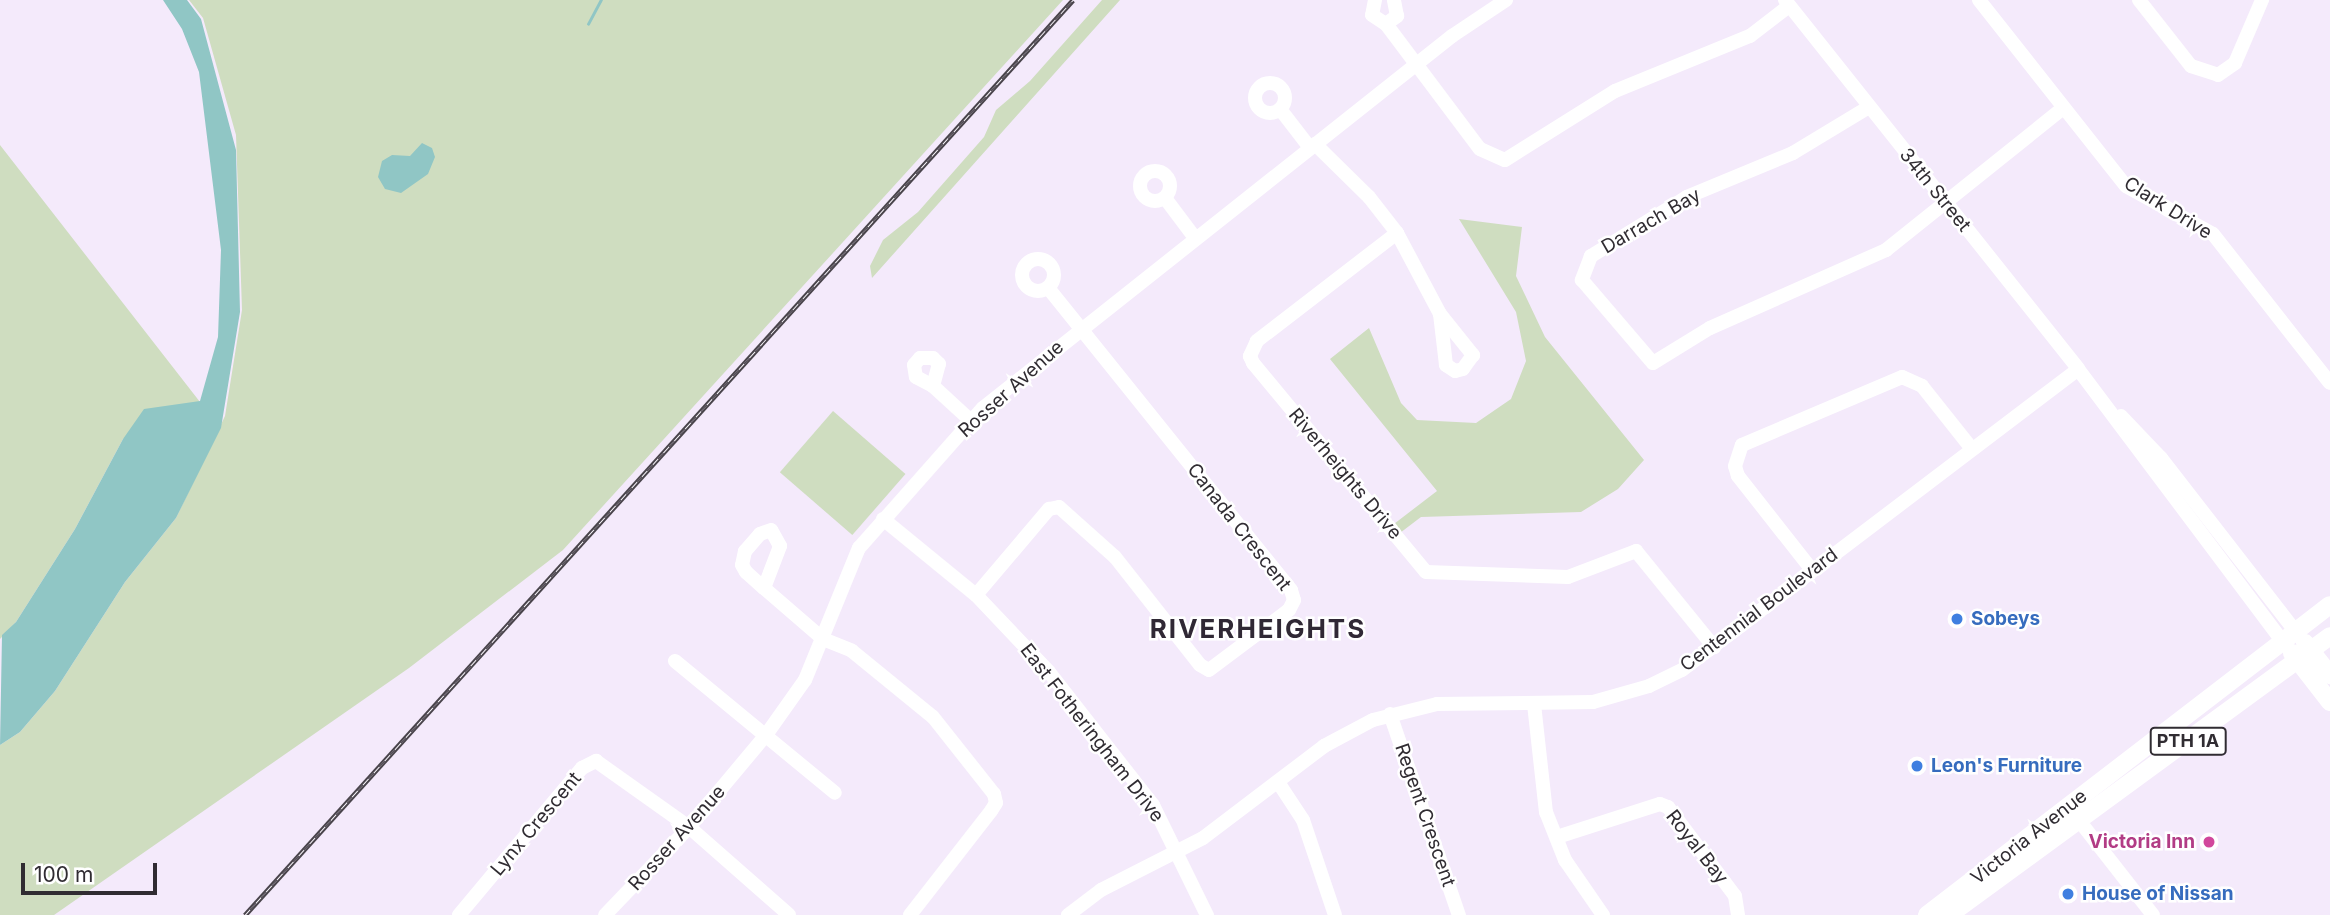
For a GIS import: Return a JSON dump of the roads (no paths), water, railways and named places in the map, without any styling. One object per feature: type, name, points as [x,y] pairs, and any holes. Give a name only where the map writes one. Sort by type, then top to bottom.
[{"type":"main road","name":"Victoria Avenue","points":[[1949,915],[2193,737],[2297,646],[2330,605]]},
{"type":"main road","points":[[2297,646],[2330,620]]},
{"type":"main road","name":"Victoria Avenue","points":[[1927,915],[2068,807],[2297,646],[2330,636]]},
{"type":"main road","name":"34th Street","points":[[2297,646],[2330,675]]},
{"type":"main road","name":"34th Street","points":[[2297,646],[2330,702]]},
{"type":"street","points":[[1375,0],[1372,15],[1386,24],[1480,149],[1505,160],[1615,91],[1750,36],[1787,3]]},
{"type":"street","points":[[1386,24],[1397,16],[1394,0]]},
{"type":"street","name":"Rosser Avenue","points":[[605,915],[689,827],[766,735],[805,680],[823,639],[845,572],[883,519],[971,421],[1079,328],[1416,65],[1506,0]]},
{"type":"street","name":"Clark Drive","points":[[1979,0],[2126,186],[2213,234],[2330,383]]},
{"type":"street","points":[[2139,0],[2191,66],[2218,75],[2235,63],[2262,0]]},
{"type":"street","name":"34th Street","points":[[1787,3],[2082,374],[2161,484],[2297,646]]},
{"type":"street","name":"Darrach Bay","points":[[1869,107],[1793,153],[1687,197],[1591,256],[1582,280],[1653,363],[1710,328],[1886,250],[1945,202]]},
{"type":"street","points":[[1945,202],[2063,108]]},
{"type":"street","points":[[1280,109],[1312,146],[1369,197],[1397,233],[1440,314]]},
{"type":"street","points":[[1165,198],[1195,238]]},
{"type":"street","name":"Riverheights Drive","points":[[1397,233],[1256,341],[1250,356],[1253,363],[1426,572],[1568,577],[1636,551],[1714,647]]},
{"type":"street","points":[[1048,288],[1079,328]]},
{"type":"street","name":"Canada Crescent","points":[[976,595],[1048,509],[1059,507],[1115,557],[1200,665],[1209,670],[1289,610],[1294,600],[1290,590],[1079,328]]},
{"type":"street","name":"34th Street","points":[[2082,374],[2173,474],[2297,646]]},
{"type":"street","name":"Centennial Boulevard","points":[[1068,915],[1101,890],[1179,851],[1227,823],[1338,737],[1390,714],[1437,704],[1568,705],[1619,696],[1682,670],[1972,449],[2082,374]]},
{"type":"street","points":[[1812,570],[1738,476],[1735,466],[1742,445],[1902,377],[1922,386],[1972,449]]},
{"type":"street","points":[[933,386],[971,421]]},
{"type":"street","points":[[2161,484],[2173,474]]},
{"type":"street","name":"East Fotheringham Drive","points":[[883,519],[976,595],[1049,672],[1153,805],[1179,851],[1208,915]]},
{"type":"street","points":[[764,588],[823,639],[852,651],[933,717],[994,794],[996,803],[991,811],[910,915]]},
{"type":"street","points":[[675,661],[835,793]]},
{"type":"street","points":[[1534,704],[1539,777],[1556,837],[1565,860],[1603,915]]},
{"type":"street","name":"Regent Crescent","points":[[1390,714],[1460,915]]},
{"type":"street","name":"Lynx Crescent","points":[[459,915],[589,762],[604,764],[689,827]]},
{"type":"street","points":[[1278,782],[1303,820],[1335,915]]},
{"type":"street","name":"Royal Bay","points":[[1556,837],[1660,804],[1668,807],[1735,896],[1738,915]]},
{"type":"street","points":[[2068,807],[2153,915]]},
{"type":"street","points":[[689,827],[789,915]]},
{"type":"waterway","points":[[588,24],[601,0]]},
{"type":"railway","points":[[245,915],[1073,0]]},
{"type":"place","name":"Sobeys","points":[[1957,619]]},
{"type":"place","name":"Leon's Furniture","points":[[1917,766]]},
{"type":"place","name":"Victoria Inn","points":[[2209,842]]},
{"type":"place","name":"House of Nissan","points":[[2068,894]]},
{"type":"district","name":"RIVERHEIGHTS","points":[[1258,629]]}]
